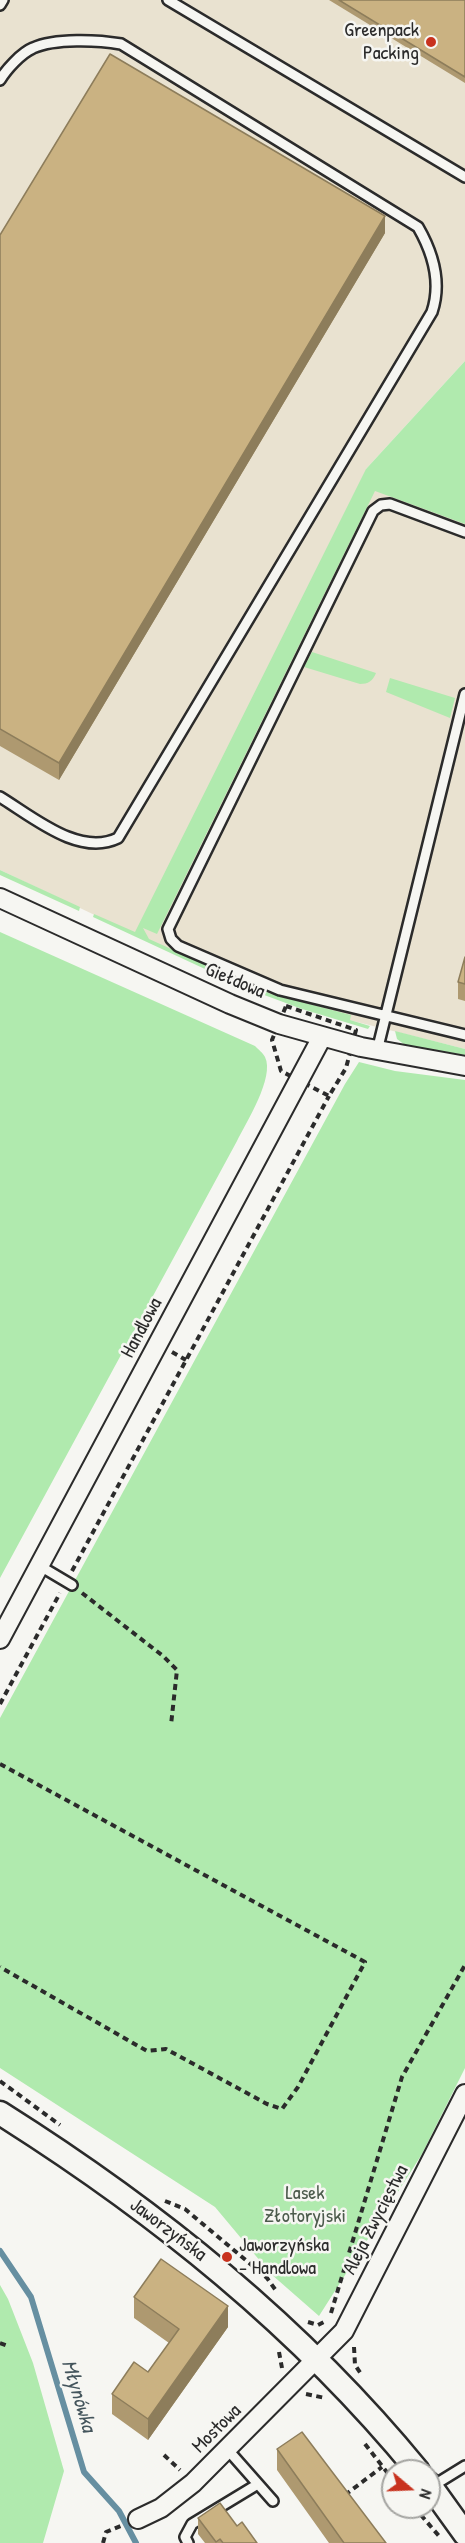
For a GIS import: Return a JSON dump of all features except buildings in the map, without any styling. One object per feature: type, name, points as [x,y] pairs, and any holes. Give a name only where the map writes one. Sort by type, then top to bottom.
[{"type":"street","name":"Giełdowa","points":[[0,898],[230,1004],[322,1037],[377,1051],[465,1066]]},
{"type":"street","name":"Handlowa","points":[[0,1639],[322,1037]]},
{"type":"street","name":"Aleja Zwycięstwa","points":[[317,2359],[344,2331],[465,2094]]},
{"type":"street","name":"Jaworzyńska","points":[[0,2113],[158,2220],[244,2291],[317,2359],[406,2459]]},
{"type":"street","name":"Mostowa","points":[[138,2519],[161,2508],[177,2496],[228,2450],[317,2359]]},
{"type":"street","name":"Jaworzyńska","points":[[441,2501],[465,2534]]},
{"type":"lane","points":[[0,5],[3,0]]},
{"type":"lane","points":[[168,0],[465,177]]},
{"type":"lane","points":[[0,80],[5,72],[32,48],[81,40],[121,44],[418,226],[431,255],[437,297],[432,312],[118,838],[105,844],[66,837],[0,797]]},
{"type":"lane","points":[[465,531],[390,504],[381,505],[374,511],[169,926],[169,936],[175,944],[265,984],[465,1035]]},
{"type":"lane","points":[[377,1051],[465,694]]},
{"type":"lane","points":[[40,1566],[69,1583]]},
{"type":"lane","points":[[228,2450],[273,2501]]},
{"type":"lane","points":[[441,2475],[465,2466]]},
{"type":"lane","points":[[188,2543],[185,2536],[192,2524],[258,2484]]},
{"type":"path","points":[[0,1704],[69,1583],[328,1096]]},
{"type":"path","points":[[69,1583],[163,1656],[177,1670],[171,1725]]},
{"type":"path","points":[[0,1764],[365,1962],[298,2087],[282,2109],[267,2104],[166,2049],[147,2051],[0,1967]]},
{"type":"path","points":[[300,2315],[308,2322],[318,2325],[329,2320],[402,2077],[465,1965]]},
{"type":"path","points":[[0,2343],[8,2346]]},
{"type":"path","points":[[278,2346],[283,2372]]},
{"type":"path","points":[[301,2393],[330,2400]]},
{"type":"path","points":[[344,2496],[381,2467]]},
{"type":"path","points":[[424,2519],[448,2543]]},
{"type":"path","points":[[103,2543],[106,2532]]},
{"type":"shaded area","points":[[0,0],[465,0],[465,361],[366,469],[368,472],[465,508],[465,1049],[321,1013],[272,996],[223,976],[0,870]]},
{"type":"green space","points":[[465,361],[465,524],[375,491],[157,934],[143,928],[149,939],[271,994],[351,1015],[350,1020],[370,1026],[368,1029],[302,1009],[248,989],[93,917],[94,914],[135,932],[366,469]]},
{"type":"green space","points":[[312,652],[376,673],[370,682],[360,684],[304,667]]},
{"type":"green space","points":[[390,678],[455,698],[450,718],[386,692]]},
{"type":"green space","points":[[0,870],[80,907],[79,911],[0,875]]},
{"type":"green space","points":[[0,932],[255,1046],[264,1056],[267,1066],[263,1088],[247,1123],[0,1578]]},
{"type":"green space","points":[[395,1031],[465,1049],[465,1055],[405,1045],[397,1039]]},
{"type":"green space","name":"Lasek Złotoryjski","points":[[359,1062],[395,1071],[465,1080],[465,2068],[422,2154],[319,2316],[271,2274],[215,2207],[0,2068],[0,1718]]},
{"type":"green space","points":[[0,2285],[8,2299],[33,2363],[64,2471],[43,2543],[0,2543]]},
{"type":"waterway","name":"Młynówka","points":[[0,2251],[31,2297],[84,2472],[119,2511],[136,2543]]},
{"type":"place","name":"Greenpack Packing","points":[[431,42]]},
{"type":"place","name":"Jaworzyńska - Handlowa","points":[[227,2257]]}]
